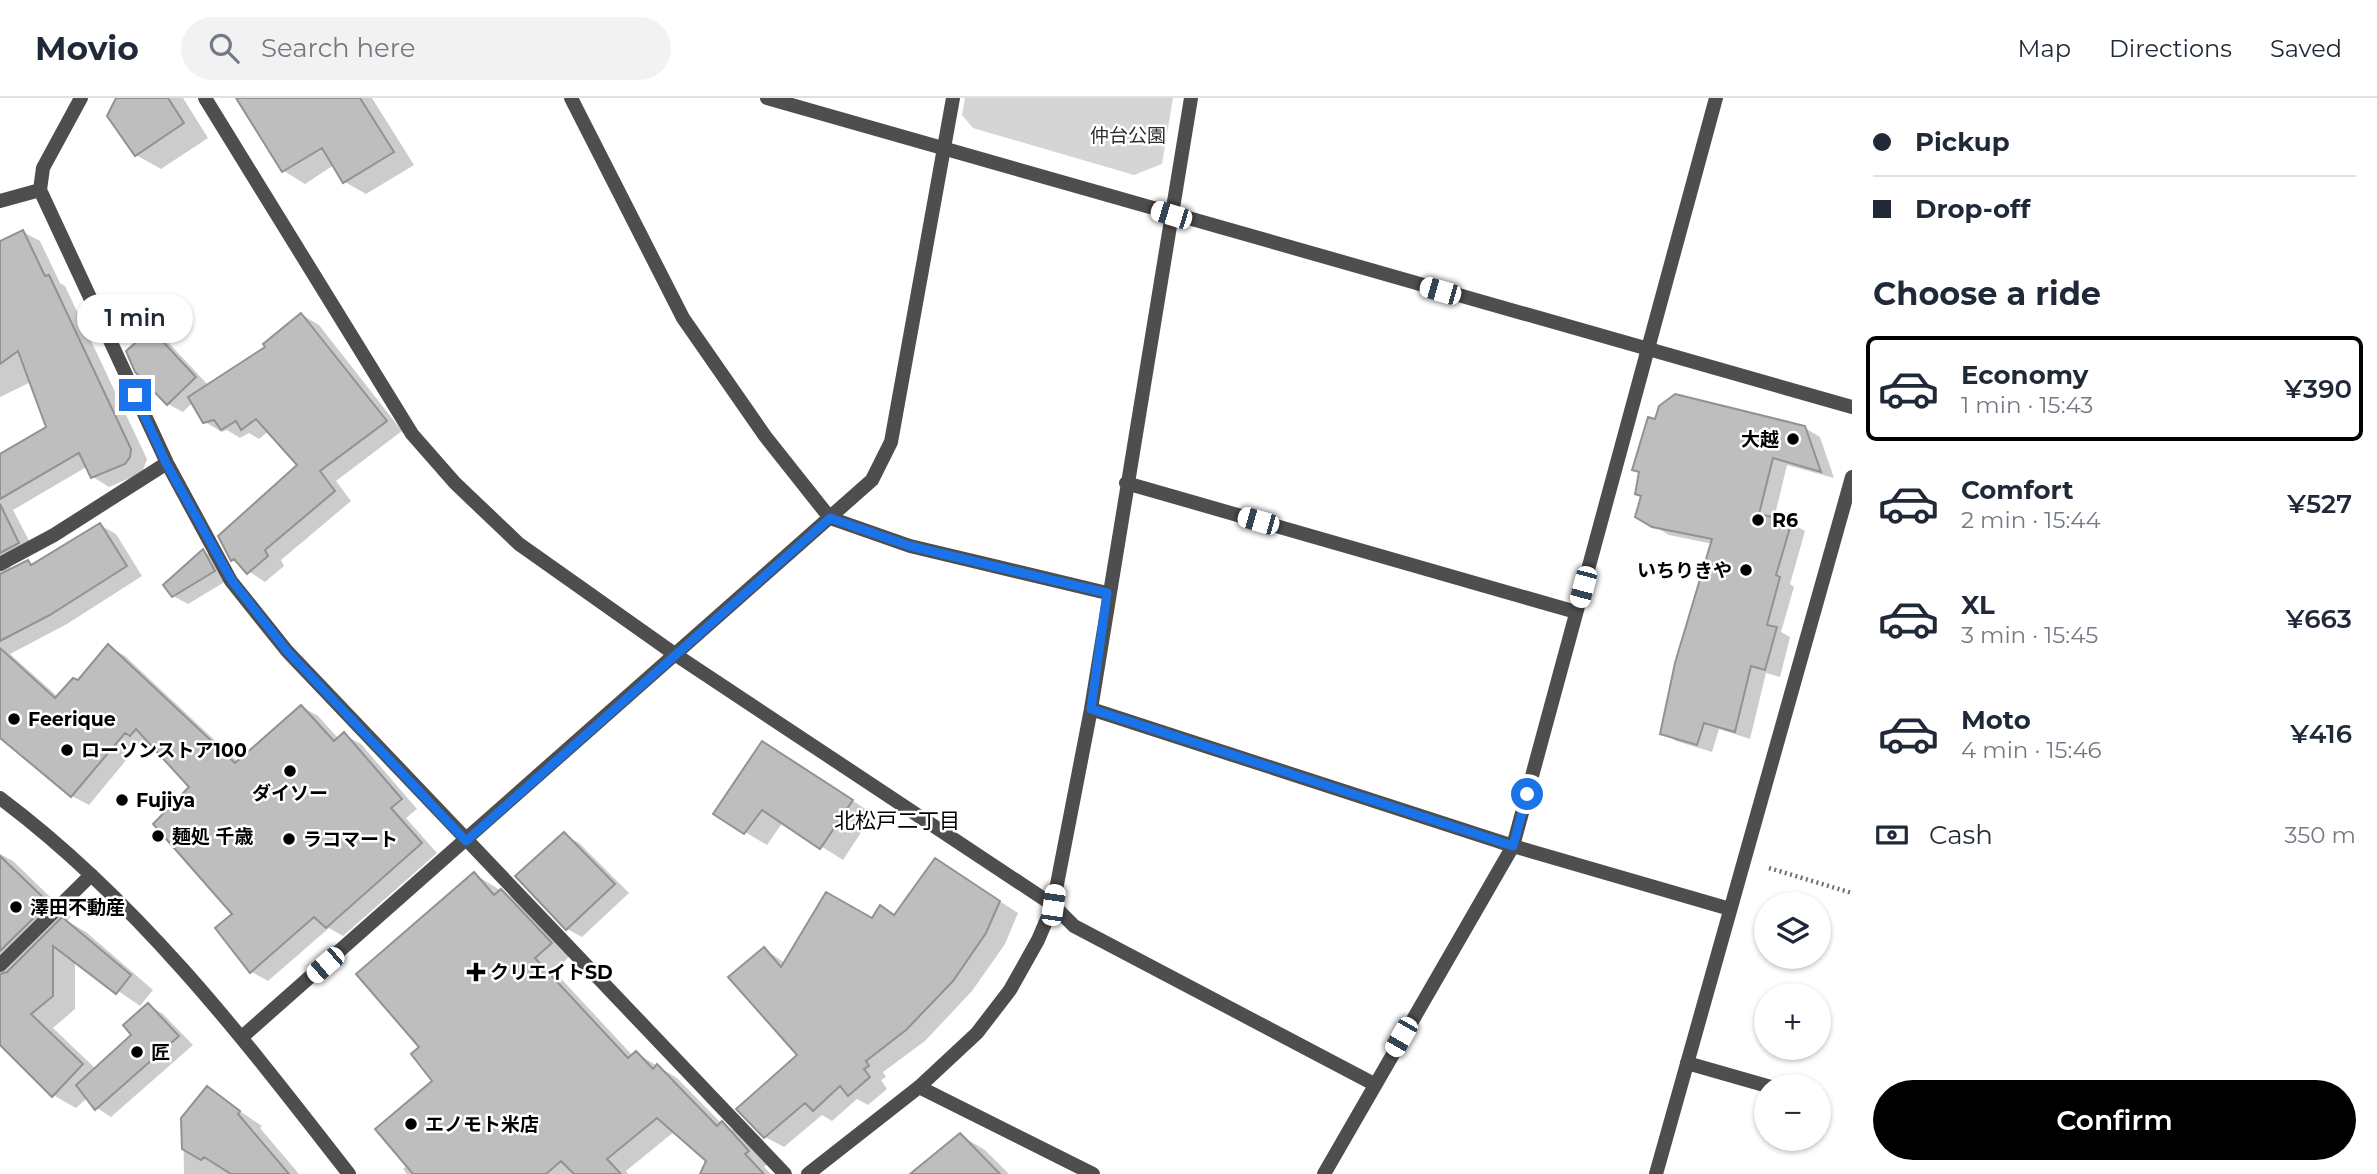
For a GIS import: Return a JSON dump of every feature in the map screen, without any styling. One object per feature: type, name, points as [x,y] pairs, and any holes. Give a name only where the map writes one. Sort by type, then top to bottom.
[{"type":"street","points":[[81,98],[43,168],[40,190],[166,463],[239,591],[287,651],[785,1174]]},
{"type":"street","points":[[205,98],[412,435],[455,483],[519,544],[676,654],[1053,905],[1074,926],[1374,1084]]},
{"type":"street","points":[[571,98],[683,318],[765,436],[830,518],[910,546],[1107,593]]},
{"type":"street","points":[[767,98],[1852,407]]},
{"type":"street","points":[[242,1037],[872,480],[891,442],[953,98]]},
{"type":"street","points":[[808,1174],[919,1087],[977,1033],[1010,990],[1038,940],[1053,905],[1091,709],[1107,593],[1191,98]]},
{"type":"street","points":[[1324,1174],[1513,846],[1716,98]]},
{"type":"street","points":[[0,201],[40,190]]},
{"type":"street","points":[[0,564],[54,535],[166,463]]},
{"type":"street","points":[[1656,1174],[1852,477]]},
{"type":"street","points":[[1126,483],[1576,612]]},
{"type":"street","points":[[1091,709],[1513,846],[1730,909]]},
{"type":"street","points":[[0,798],[92,875],[148,930],[242,1037],[349,1174]]},
{"type":"street","points":[[0,965],[92,875]]},
{"type":"street","points":[[1687,1063],[1754,1082]]},
{"type":"street","points":[[919,1087],[1093,1174]]},
{"type":"path","points":[[1794,876],[1852,893]]},
{"type":"green space","name":"仲台公園","points":[[965,98],[1173,98],[1162,164],[1134,175],[973,128],[962,115]]},
{"type":"building","points":[[116,98],[168,98],[184,123],[135,156],[107,116]]},
{"type":"building","points":[[236,98],[360,98],[394,152],[343,183],[322,148],[282,172]]},
{"type":"building","points":[[23,230],[45,276],[49,275],[131,449],[125,464],[91,478],[79,453],[0,499],[0,454],[46,427],[18,351],[0,364],[0,241]]},
{"type":"building","points":[[301,313],[387,421],[320,471],[335,491],[265,550],[268,556],[247,574],[234,559],[231,561],[218,536],[297,465],[256,419],[241,430],[236,421],[221,430],[214,420],[203,423],[188,397],[265,347],[263,344]]},
{"type":"building","points":[[151,329],[196,377],[167,405],[135,372],[126,351]]},
{"type":"building","points":[[1675,394],[1805,426],[1821,472],[1773,458],[1759,514],[1792,521],[1776,575],[1780,577],[1767,625],[1777,627],[1765,670],[1751,666],[1735,732],[1704,723],[1697,745],[1660,734],[1675,663],[1712,539],[1652,527],[1635,517],[1641,496],[1635,494],[1639,472],[1632,470],[1648,417],[1655,419],[1659,406]]},
{"type":"building","points":[[0,504],[19,543],[0,553]]},
{"type":"building","points":[[100,523],[127,566],[50,615],[0,641],[0,574],[28,560],[31,565]]},
{"type":"building","points":[[203,549],[215,571],[172,597],[163,585]]},
{"type":"building","points":[[108,644],[235,763],[301,705],[334,741],[344,732],[402,799],[391,808],[422,843],[326,928],[314,917],[250,973],[215,928],[232,914],[153,824],[189,787],[136,729],[130,736],[125,733],[71,797],[0,738],[0,648],[55,698],[73,678],[78,680]]},
{"type":"building","points":[[762,741],[853,800],[820,849],[762,810],[744,834],[713,814]]},
{"type":"building","points":[[564,832],[615,884],[566,930],[515,876]]},
{"type":"building","points":[[0,856],[49,903],[0,951]]},
{"type":"building","points":[[935,858],[1000,901],[986,933],[953,981],[906,1030],[866,1061],[869,1066],[864,1069],[870,1077],[848,1096],[840,1086],[813,1111],[805,1103],[764,1138],[736,1109],[797,1055],[728,977],[764,947],[781,967],[826,892],[872,918],[880,905],[894,915]]},
{"type":"building","points":[[474,872],[494,895],[501,889],[552,943],[535,958],[628,1058],[636,1051],[653,1069],[657,1064],[717,1126],[722,1121],[749,1151],[745,1154],[764,1174],[700,1174],[706,1161],[657,1118],[607,1159],[621,1174],[574,1174],[561,1161],[546,1174],[413,1174],[375,1129],[432,1081],[411,1054],[419,1047],[356,974]]},
{"type":"building","points":[[62,917],[131,975],[116,994],[53,946],[53,996],[31,1014],[83,1064],[52,1097],[0,1045],[0,974],[7,972]]},
{"type":"building","points":[[148,1003],[179,1036],[95,1110],[76,1085],[131,1035],[123,1025]]},
{"type":"building","points":[[207,1086],[240,1111],[238,1114],[289,1174],[231,1174],[204,1157],[201,1160],[182,1149],[181,1118]]},
{"type":"building","points":[[960,1133],[1000,1174],[910,1174]]},
{"type":"place","name":"大越","points":[[1793,439]]},
{"type":"place","name":"R6","points":[[1758,520]]},
{"type":"place","name":"いちりきや","points":[[1746,570]]},
{"type":"place","name":"Feerique","points":[[14,719]]},
{"type":"place","name":"ローソンストア100","points":[[67,750]]},
{"type":"place","name":"ダイソー","points":[[290,771]]},
{"type":"place","name":"Fujiya","points":[[122,800]]},
{"type":"place","name":"麺処 千歳","points":[[158,836]]},
{"type":"place","name":"ラコマート","points":[[289,839]]},
{"type":"place","name":"澤田不動産","points":[[16,907]]},
{"type":"place","name":"クリエイトSD","points":[[476,972]]},
{"type":"place","name":"匠","points":[[137,1052]]},
{"type":"place","name":"エノモト米店","points":[[411,1124]]},
{"type":"district","name":"北松戸二丁目","points":[[897,820]]},
{"type":"route","points":[[135,395],[166,463],[232,581],[287,651],[466,841],[830,518],[910,546],[1107,593],[1091,709],[1484,834],[1513,846],[1527,794]]}]
